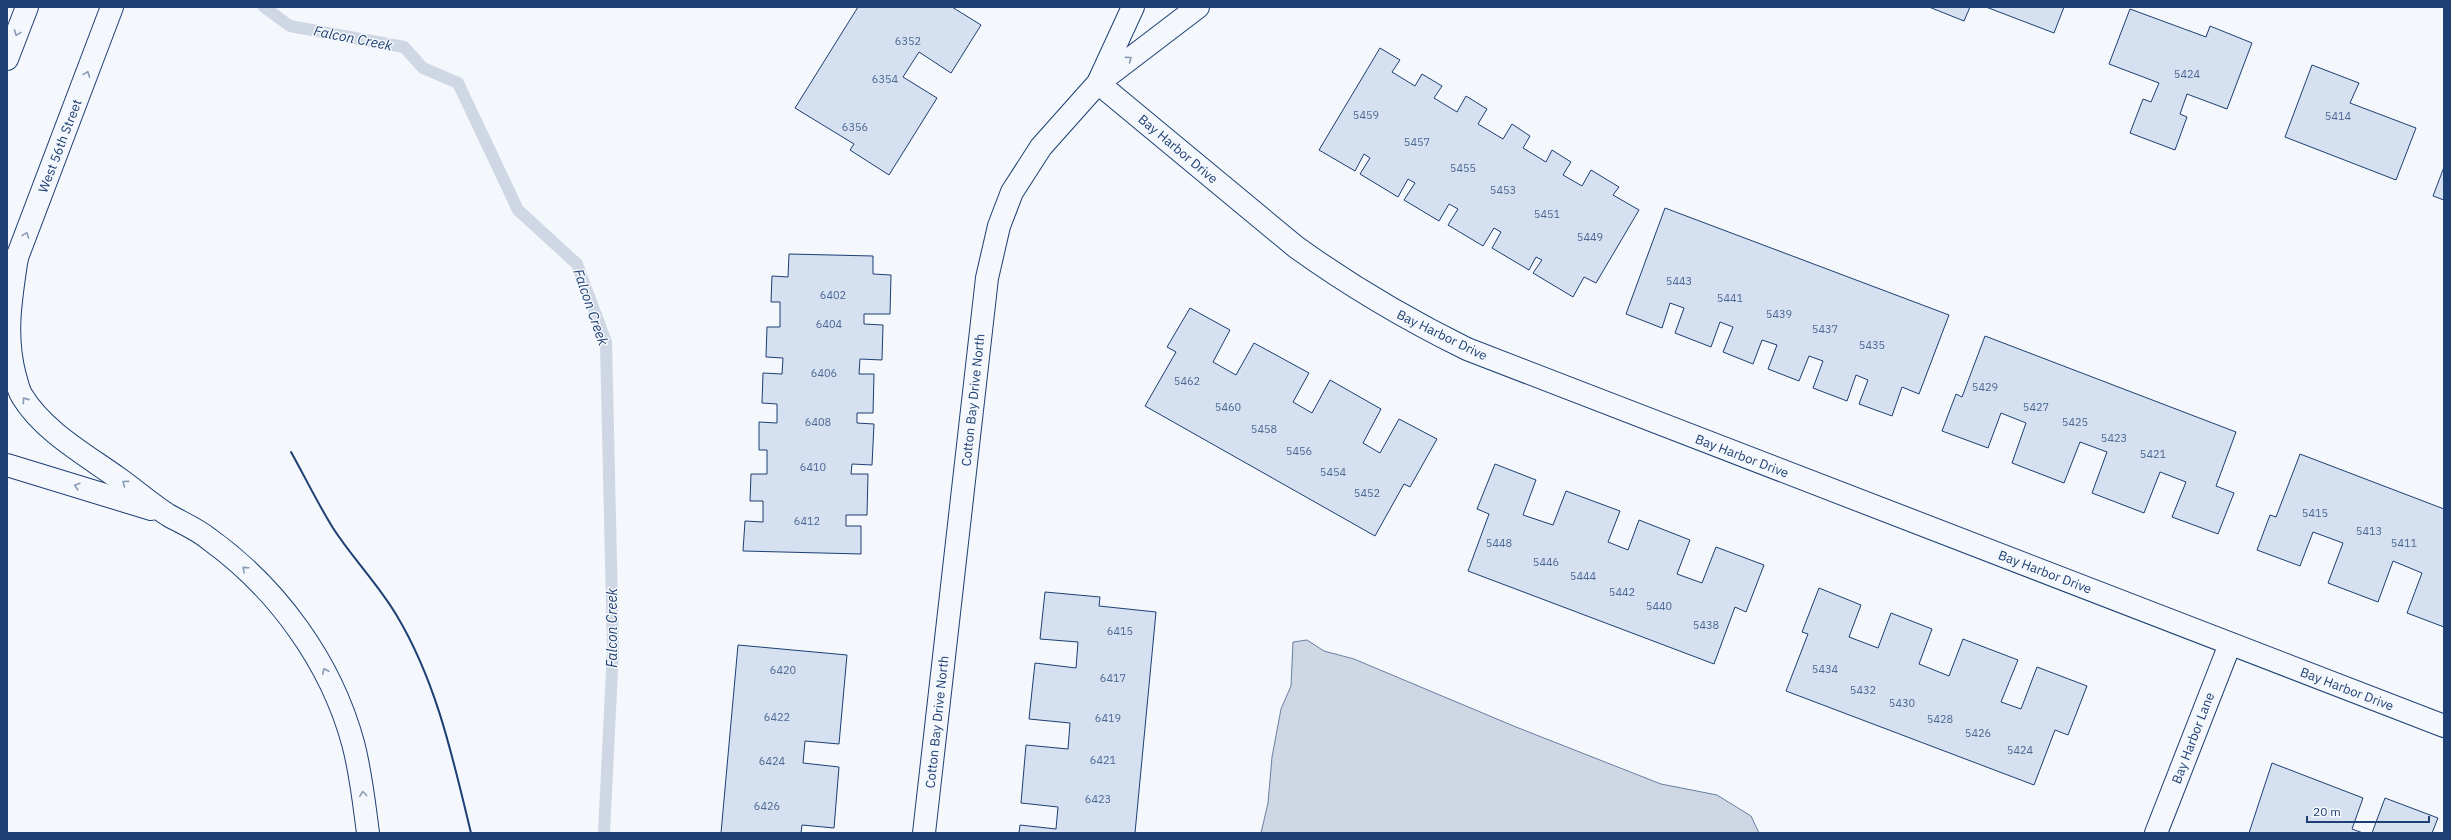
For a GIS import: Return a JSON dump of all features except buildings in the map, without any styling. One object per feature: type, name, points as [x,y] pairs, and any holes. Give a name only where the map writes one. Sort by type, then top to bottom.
[{"type":"main road","points":[[7,59],[27,7]]},
{"type":"main road","name":"West 56th Street","points":[[7,284],[112,7]]},
{"type":"main road","name":"Cotton Bay Drive North","points":[[924,833],[990,261],[999,226],[1012,192],[1041,147],[1098,83],[1133,7]]},
{"type":"main road","points":[[1098,83],[1198,7]]},
{"type":"main road","name":"Bay Harbor Drive","points":[[1098,83],[1296,247],[1373,300],[1432,332],[1484,357],[2444,726]]},
{"type":"main road","points":[[17,257],[8,315],[9,354],[21,395],[30,408],[49,427],[168,514],[208,538],[247,570],[278,603],[322,666],[341,708],[353,743],[362,782],[368,833]]},
{"type":"main road","points":[[7,465],[168,514]]},
{"type":"main road","name":"Bay Harbor Lane","points":[[2156,833],[2230,644]]},
{"type":"shaded area","points":[[1307,640],[1324,651],[1354,659],[1516,727],[1661,784],[1717,795],[1751,816],[1759,833],[1261,833],[1268,803],[1272,757],[1281,709],[1291,686],[1293,642]]},
{"type":"waterway","name":"Falcon Creek","points":[[264,7],[290,26],[404,47],[423,68],[458,83],[518,210],[577,264],[606,342],[613,650],[604,833]]},
{"type":"wall","points":[[291,452],[333,528],[390,605],[411,642],[423,668],[442,722],[471,833]]}]
